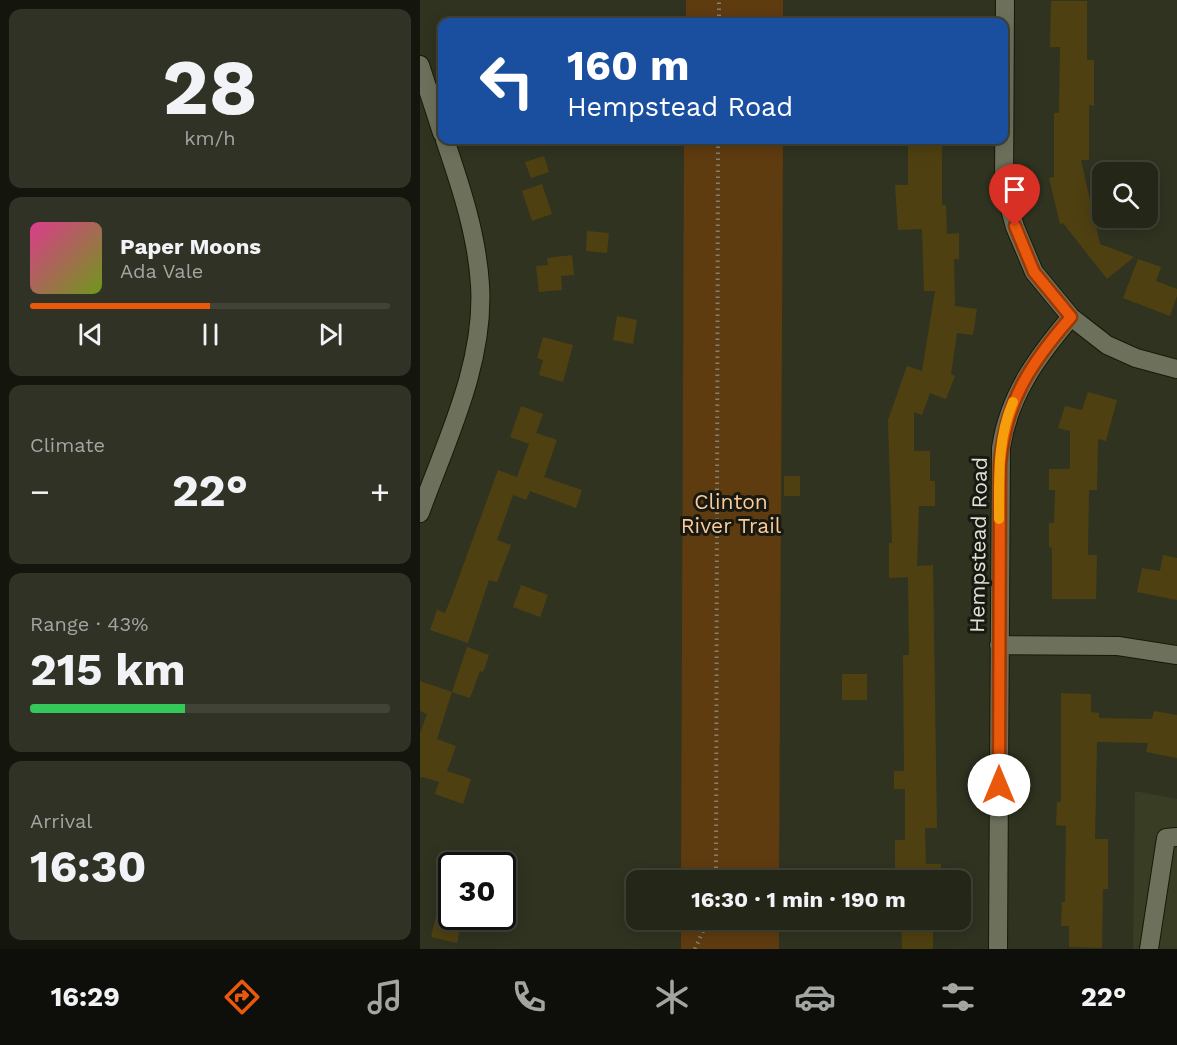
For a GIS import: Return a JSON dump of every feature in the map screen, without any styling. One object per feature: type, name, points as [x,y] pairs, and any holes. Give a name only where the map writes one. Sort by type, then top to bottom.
[{"type":"street","points":[[1005,0],[1005,18]]},
{"type":"street","points":[[420,65],[438,121]]},
{"type":"street","points":[[420,513],[467,382],[476,344],[480,313],[477,253],[470,219],[446,144]]},
{"type":"street","points":[[1004,144],[1004,187],[1015,226],[1034,272],[1071,317],[1107,345],[1136,358],[1177,369]]},
{"type":"street","name":"Hempstead Road","points":[[998,949],[1000,465],[1004,430],[1018,390],[1032,364],[1071,317]]},
{"type":"street","points":[[999,645],[1118,646],[1177,655]]},
{"type":"street","points":[[1149,949],[1166,838],[1177,837]]},
{"type":"path","points":[[719,0],[719,18]]},
{"type":"path","points":[[716,870],[718,144]]},
{"type":"path","points":[[695,949],[704,930]]},
{"type":"shaded area","points":[[1135,791],[1177,799],[1177,949],[1133,949]]},
{"type":"green space","points":[[686,0],[783,0],[783,18],[686,18]]},
{"type":"green space","name":"Clinton River Trail","points":[[684,144],[783,144],[779,870],[681,870]]},
{"type":"green space","points":[[681,930],[779,930],[779,949],[681,949]]},
{"type":"building","points":[[1051,1],[1087,1],[1087,60],[1094,60],[1094,106],[1089,105],[1089,160],[1081,160],[1092,209],[1092,228],[1096,228],[1100,244],[1134,257],[1107,279],[1063,223],[1060,224],[1049,178],[1054,177],[1054,113],[1059,113],[1060,47],[1050,47]]},
{"type":"building","points":[[908,144],[942,144],[942,205],[946,205],[947,234],[959,233],[959,259],[954,259],[955,306],[977,309],[973,335],[957,333],[951,374],[955,376],[946,399],[930,393],[922,415],[914,412],[914,451],[930,451],[930,481],[935,481],[935,506],[919,506],[917,566],[933,565],[937,828],[925,828],[926,864],[941,864],[941,870],[895,870],[895,840],[905,840],[905,789],[894,789],[894,771],[904,771],[903,655],[909,655],[908,577],[889,578],[889,543],[892,543],[888,420],[907,366],[922,371],[935,291],[924,291],[922,229],[898,230],[895,185],[908,185]]},
{"type":"building","points":[[544,156],[549,172],[531,178],[525,162]]},
{"type":"building","points":[[542,184],[552,214],[532,221],[522,191]]},
{"type":"building","points":[[587,231],[609,233],[607,253],[586,251]]},
{"type":"building","points":[[572,255],[574,275],[561,276],[562,290],[539,292],[536,266],[548,265],[547,258]]},
{"type":"building","points":[[1138,259],[1161,267],[1156,281],[1177,289],[1170,316],[1123,298]]},
{"type":"building","points":[[617,316],[637,320],[633,344],[613,340]]},
{"type":"building","points":[[543,337],[573,345],[563,382],[539,375],[543,360],[537,358]]},
{"type":"building","points":[[1088,392],[1117,400],[1106,441],[1098,439],[1097,490],[1089,490],[1088,555],[1097,555],[1096,599],[1052,599],[1052,548],[1049,547],[1049,523],[1054,523],[1055,490],[1049,490],[1049,469],[1070,469],[1070,431],[1058,428],[1065,406],[1082,410]]},
{"type":"building","points":[[521,406],[543,414],[536,433],[557,440],[544,477],[582,490],[576,508],[530,491],[526,500],[513,495],[497,540],[511,545],[497,582],[489,580],[468,643],[430,630],[437,610],[445,613],[498,470],[517,477],[529,444],[510,437]]},
{"type":"building","points":[[784,476],[800,476],[800,496],[784,496]]},
{"type":"building","points":[[1163,555],[1177,558],[1177,600],[1137,592],[1142,568],[1160,571]]},
{"type":"building","points":[[521,585],[548,595],[540,617],[513,607]]},
{"type":"building","points":[[467,647],[489,655],[470,698],[452,692]]},
{"type":"building","points":[[842,674],[867,674],[867,700],[842,700]]},
{"type":"building","points":[[420,681],[452,692],[437,739],[456,746],[447,771],[471,779],[463,804],[435,794],[439,782],[420,778],[420,733],[427,714],[420,711]]},
{"type":"building","points":[[1061,693],[1091,694],[1091,712],[1099,713],[1099,718],[1152,719],[1154,711],[1177,715],[1177,758],[1146,752],[1148,743],[1097,742],[1095,839],[1108,839],[1108,889],[1103,889],[1102,948],[1069,947],[1069,926],[1061,926],[1062,902],[1065,902],[1066,826],[1056,825],[1057,802],[1061,802]]},
{"type":"building","points":[[437,912],[438,930],[460,930],[457,943],[431,937]]},
{"type":"building","points":[[901,930],[933,930],[933,949],[902,949]]},
{"type":"slow traffic","points":[[999,519],[1001,447],[1013,402]]},
{"type":"route","points":[[999,785],[1001,447],[1009,411],[1018,390],[1032,364],[1071,317],[1034,272],[1015,226]]}]
